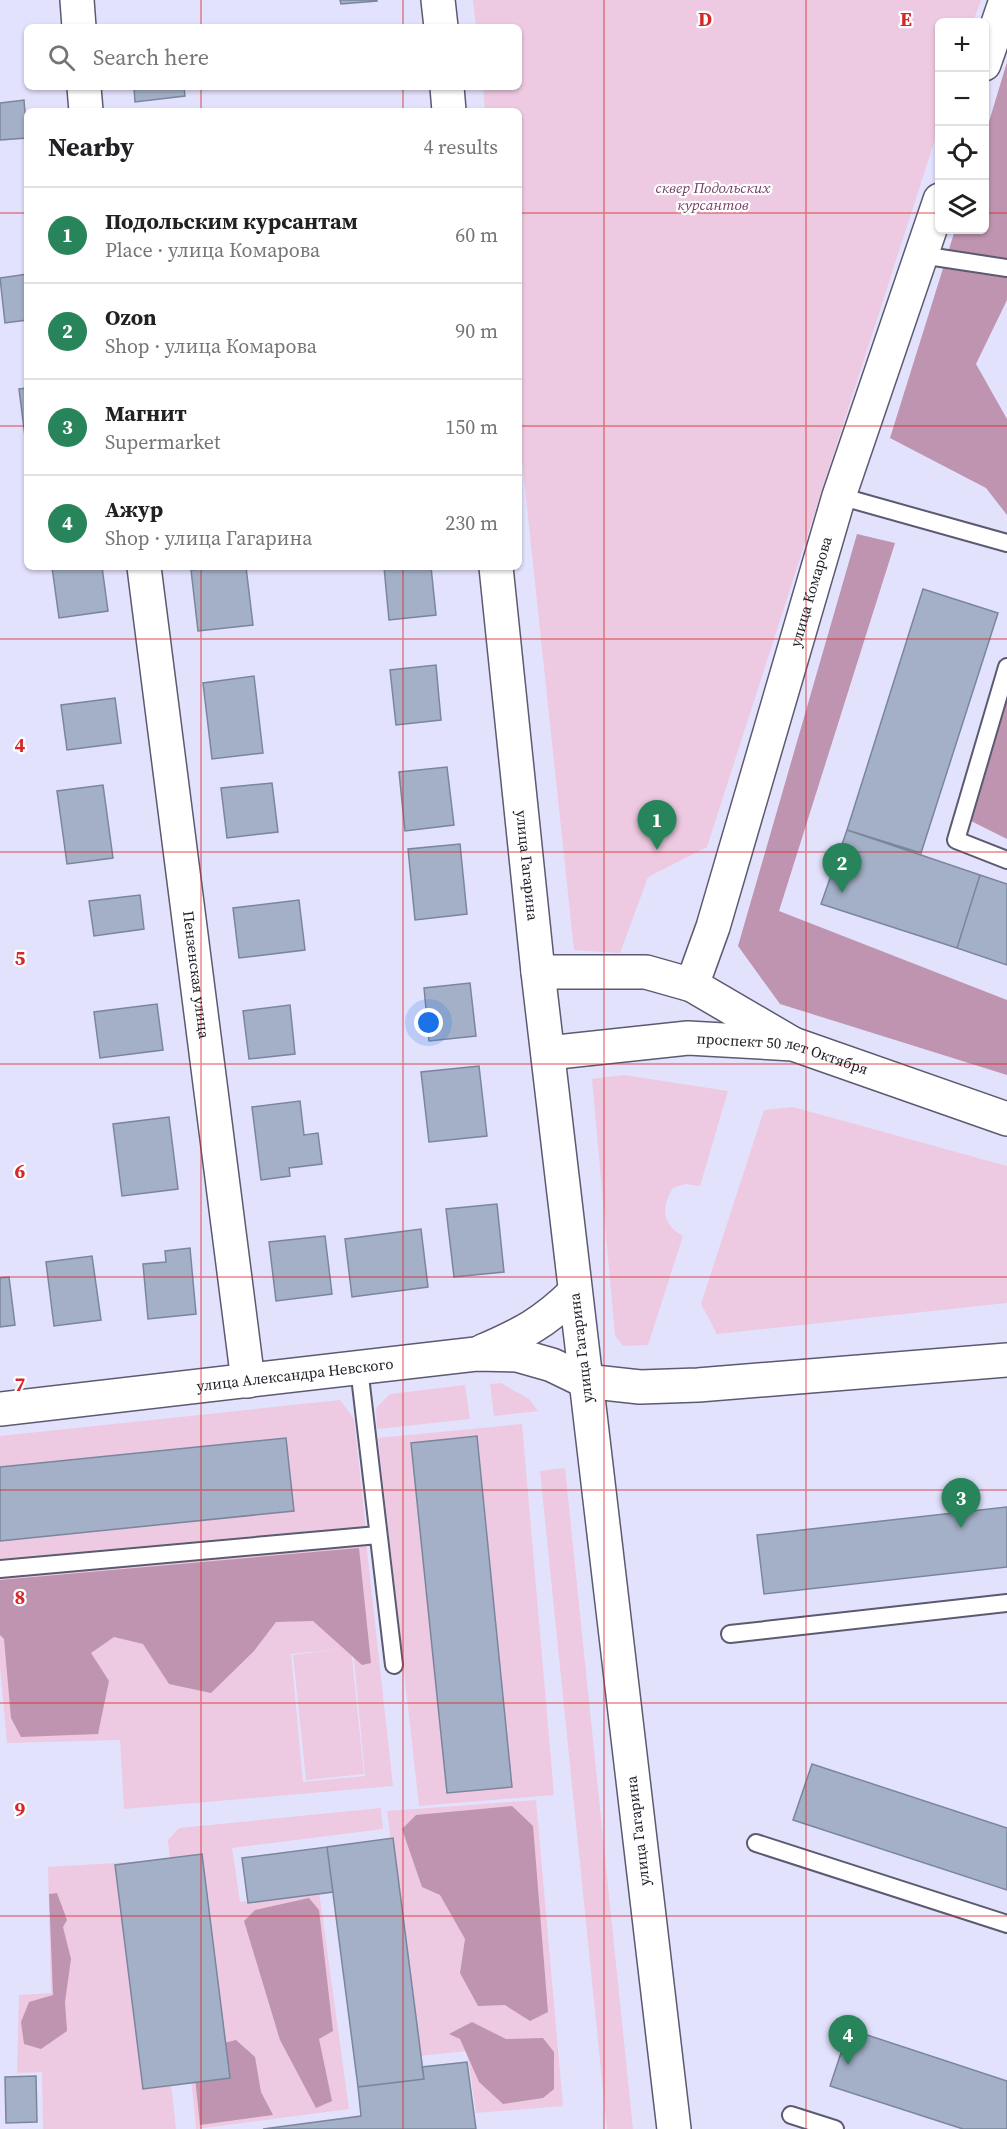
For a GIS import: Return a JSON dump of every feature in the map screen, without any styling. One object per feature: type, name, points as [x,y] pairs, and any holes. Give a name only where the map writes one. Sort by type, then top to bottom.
[{"type":"main road","points":[[77,0],[79,24]]},
{"type":"main road","points":[[438,0],[441,24]]},
{"type":"main road","points":[[989,49],[1006,0]]},
{"type":"main road","points":[[84,90],[86,108]]},
{"type":"main road","points":[[447,90],[449,108]]},
{"type":"main road","name":"улица Комарова","points":[[692,985],[713,927],[839,496],[935,212]]},
{"type":"main road","name":"Пензенская улица","points":[[144,570],[248,1381]]},
{"type":"main road","name":"улица Гагарина","points":[[496,570],[574,1292],[674,2129]]},
{"type":"main road","points":[[538,972],[646,972],[692,985],[793,1044]]},
{"type":"main road","name":"проспект 50 лет Октября","points":[[548,1053],[688,1038],[793,1044],[1007,1119]]},
{"type":"main road","points":[[476,1354],[517,1336],[549,1318],[574,1292]]},
{"type":"main road","name":"улица Александра Невского","points":[[0,1409],[476,1354],[517,1355],[552,1365],[585,1381]]},
{"type":"main road","points":[[585,1381],[640,1387],[698,1385],[1007,1360]]},
{"type":"lane","points":[[921,255],[1007,268]]},
{"type":"lane","points":[[839,496],[1007,543]]},
{"type":"lane","points":[[1007,667],[956,840],[1007,860]]},
{"type":"lane","points":[[359,1368],[394,1665]]},
{"type":"lane","points":[[0,1569],[378,1535]]},
{"type":"lane","points":[[730,1634],[1007,1603]]},
{"type":"lane","points":[[756,1843],[1007,1924]]},
{"type":"lane","points":[[791,2115],[835,2129]]},
{"type":"green space","name":"сквер Подольских курсантов","points":[[473,0],[981,0],[974,18],[935,18],[935,139],[707,847],[648,877],[620,953],[574,950],[522,460],[522,108],[485,108],[483,90],[522,90],[522,24],[476,24]]},
{"type":"green space","points":[[624,1075],[728,1091],[700,1186],[686,1184],[673,1188],[669,1195],[665,1208],[667,1221],[683,1236],[648,1345],[623,1346],[615,1336],[592,1079]]},
{"type":"green space","points":[[793,1107],[1007,1166],[1007,1303],[717,1334],[701,1304],[764,1110]]},
{"type":"green space","points":[[501,1383],[529,1399],[538,1411],[494,1416],[490,1384]]},
{"type":"green space","points":[[465,1385],[470,1419],[377,1429],[376,1408],[390,1394]]},
{"type":"green space","points":[[340,1400],[354,1419],[366,1530],[0,1562],[0,1436]]},
{"type":"green space","points":[[522,1424],[554,1795],[419,1806],[378,1438]]},
{"type":"green space","points":[[565,1468],[633,2129],[607,2129],[540,1471]]},
{"type":"green space","points":[[366,1541],[393,1786],[124,1809],[120,1740],[7,1743],[0,1667],[0,1577]],"holes":[[[351,1648],[353,1648],[365,1776],[303,1782],[291,1654],[341,1649],[293,1655],[306,1780],[364,1774]]]},
{"type":"green space","points":[[536,1800],[563,2106],[476,2113],[467,2051],[419,2056],[387,1811]]},
{"type":"green space","points":[[381,1808],[383,1829],[232,1848],[240,1902],[319,1891],[349,2109],[196,2129],[168,1840],[179,1828]]},
{"type":"green space","points":[[147,1861],[176,2129],[43,2129],[42,2072],[17,2073],[19,1995],[51,1993],[48,1867]]},
{"type":"shaded area","points":[[1007,62],[1007,300],[976,364],[1007,419],[1007,515],[986,488],[890,438],[954,234],[989,234],[989,122]]},
{"type":"shaded area","points":[[857,534],[895,543],[779,911],[1007,1000],[1007,1075],[780,1004],[738,946]]},
{"type":"shaded area","points":[[1007,699],[1007,839],[963,817]]},
{"type":"shaded area","points":[[359,1548],[371,1663],[362,1665],[313,1621],[276,1622],[254,1651],[211,1693],[169,1684],[143,1644],[114,1637],[91,1653],[109,1681],[98,1734],[21,1737],[11,1718],[4,1639],[0,1635],[0,1580]]},
{"type":"shaded area","points":[[512,1806],[533,1826],[548,2012],[530,2021],[505,2005],[478,2006],[460,1973],[465,1939],[440,1895],[422,1887],[402,1829],[416,1815]]},
{"type":"shaded area","points":[[57,1893],[67,1920],[63,1927],[71,1959],[65,2002],[67,2031],[41,2049],[24,2044],[21,2022],[29,2002],[53,1995],[49,1894]]},
{"type":"shaded area","points":[[309,1898],[319,1910],[333,2031],[319,2039],[332,2101],[316,2108],[280,2040],[244,1921],[255,1910]]},
{"type":"shaded area","points":[[189,2021],[212,2046],[236,2040],[255,2057],[261,2092],[273,2115],[200,2125]]},
{"type":"shaded area","points":[[472,2022],[506,2039],[543,2038],[554,2052],[554,2089],[543,2098],[503,2104],[479,2082],[460,2039],[449,2034]]},
{"type":"building","points":[[340,0],[377,0],[377,1],[341,4]]},
{"type":"building","points":[[134,90],[184,90],[185,96],[135,102]]},
{"type":"building","points":[[24,100],[24,138],[0,140],[0,103]]},
{"type":"building","points":[[24,274],[24,320],[5,323],[0,278]]},
{"type":"building","points":[[24,388],[24,428],[19,389]]},
{"type":"building","points":[[52,570],[102,570],[108,611],[59,618]]},
{"type":"building","points":[[191,570],[246,570],[253,625],[198,631]]},
{"type":"building","points":[[384,570],[431,570],[436,615],[389,620]]},
{"type":"building","points":[[923,589],[998,613],[921,853],[847,830]]},
{"type":"building","points":[[436,665],[441,720],[396,725],[390,670]]},
{"type":"building","points":[[254,676],[263,753],[212,759],[203,683]]},
{"type":"building","points":[[115,698],[121,743],[67,750],[61,705]]},
{"type":"building","points":[[447,767],[454,825],[405,831],[399,772]]},
{"type":"building","points":[[272,783],[278,832],[227,838],[221,788]]},
{"type":"building","points":[[103,785],[113,858],[67,864],[57,791]]},
{"type":"building","points":[[847,830],[980,875],[957,948],[821,904]]},
{"type":"building","points":[[460,844],[467,914],[415,920],[408,849]]},
{"type":"building","points":[[980,875],[1007,884],[1007,965],[957,948]]},
{"type":"building","points":[[140,895],[144,929],[94,936],[89,901]]},
{"type":"building","points":[[299,900],[305,950],[239,958],[233,908]]},
{"type":"building","points":[[470,983],[476,1036],[429,1041],[424,988]]},
{"type":"building","points":[[157,1004],[163,1050],[100,1058],[94,1012]]},
{"type":"building","points":[[290,1005],[295,1054],[249,1059],[243,1011]]},
{"type":"building","points":[[479,1066],[487,1136],[429,1142],[421,1072]]},
{"type":"building","points":[[300,1101],[304,1135],[318,1133],[322,1164],[289,1168],[290,1176],[261,1180],[252,1107]]},
{"type":"building","points":[[169,1117],[178,1189],[122,1196],[113,1124]]},
{"type":"building","points":[[497,1204],[504,1272],[454,1277],[446,1209]]},
{"type":"building","points":[[421,1229],[428,1287],[352,1297],[345,1239]]},
{"type":"building","points":[[325,1236],[332,1294],[276,1301],[269,1242]]},
{"type":"building","points":[[190,1248],[196,1314],[148,1319],[143,1264],[166,1262],[165,1251]]},
{"type":"building","points":[[92,1256],[101,1320],[54,1326],[46,1262]]},
{"type":"building","points":[[9,1277],[15,1325],[0,1327],[0,1278]]},
{"type":"building","points":[[477,1436],[512,1787],[447,1793],[411,1443]]},
{"type":"building","points":[[286,1438],[294,1511],[0,1541],[0,1467]]},
{"type":"building","points":[[1007,1507],[1007,1567],[764,1594],[757,1535]]},
{"type":"building","points":[[812,1764],[1007,1828],[1007,1890],[793,1820]]},
{"type":"building","points":[[393,1838],[424,2079],[358,2087],[327,1847]]},
{"type":"building","points":[[327,1847],[333,1892],[248,1903],[242,1858]]},
{"type":"building","points":[[202,1854],[230,2078],[143,2089],[115,1865]]},
{"type":"building","points":[[849,2029],[1007,2081],[1007,2129],[963,2129],[830,2086]]},
{"type":"building","points":[[467,2062],[476,2129],[263,2129],[361,2116],[358,2087],[424,2079],[422,2067]]},
{"type":"building","points":[[36,2076],[37,2122],[6,2123],[5,2077]]},
{"type":"place","name":"Подольским курсантам","points":[[657,850]]},
{"type":"place","name":"Ozon","points":[[842,893]]},
{"type":"place","name":"Магнит","points":[[961,1528]]},
{"type":"place","name":"Ажур","points":[[848,2065]]}]
